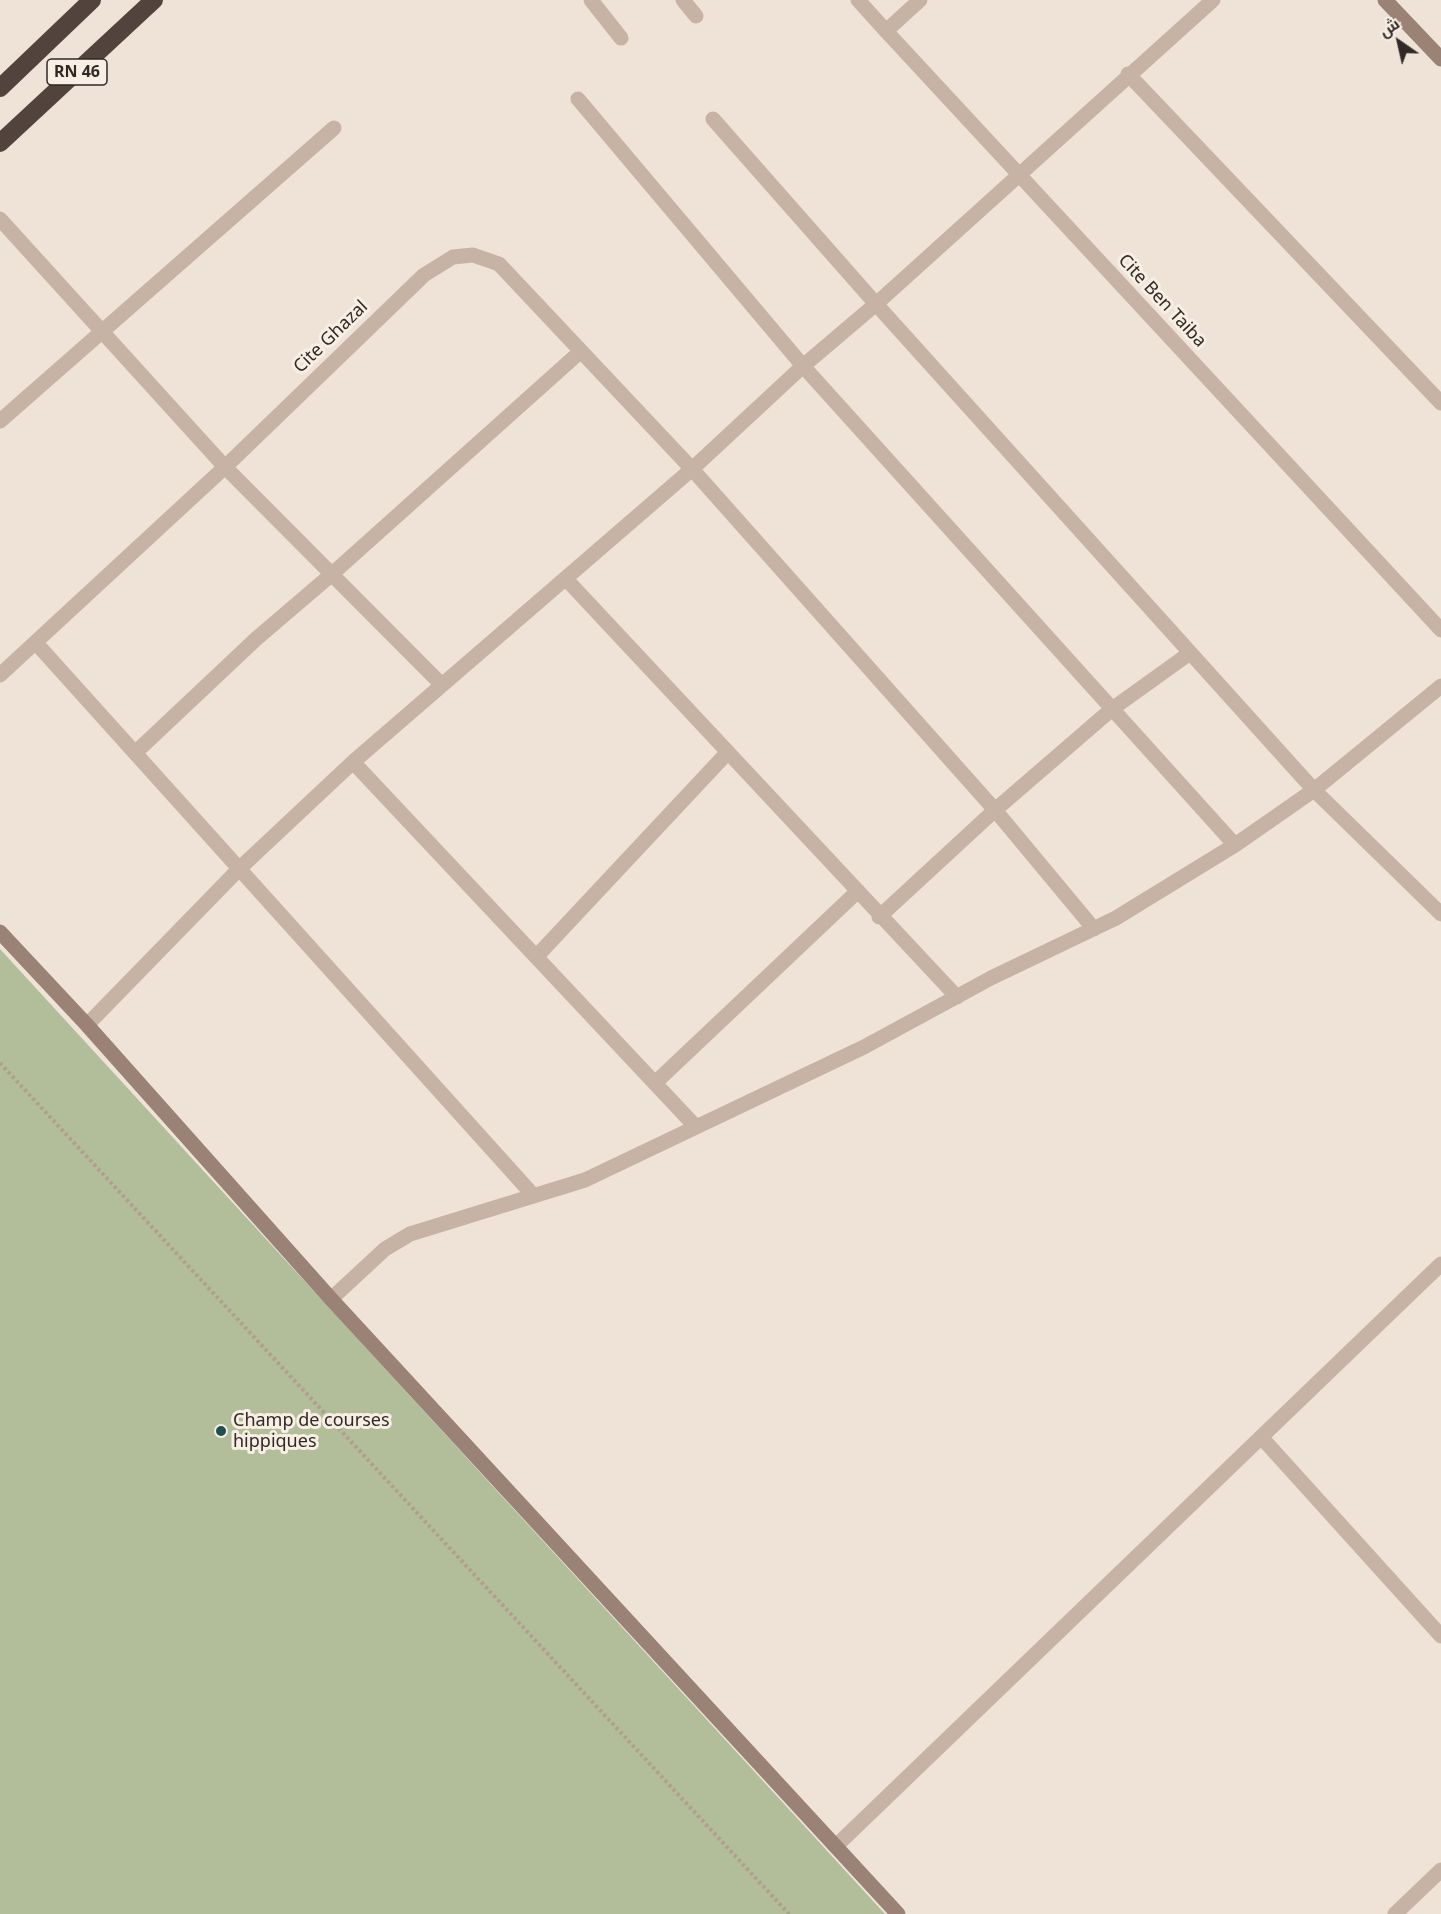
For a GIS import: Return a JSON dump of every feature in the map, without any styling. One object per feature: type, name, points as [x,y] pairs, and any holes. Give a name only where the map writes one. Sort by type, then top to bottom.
[{"type":"highway","name":"RN 46","points":[[0,88],[92,0]]},
{"type":"highway","name":"RN 46","points":[[0,143],[154,0]]},
{"type":"street","points":[[591,0],[621,38]]},
{"type":"street","points":[[683,0],[696,16]]},
{"type":"street","name":"Cite Ben Taiba","points":[[858,0],[1441,630]]},
{"type":"street","points":[[886,31],[920,0]]},
{"type":"street","points":[[87,1024],[240,868],[353,762],[692,469],[803,366],[876,304],[1128,74],[1213,0]]},
{"type":"street","points":[[1385,0],[1441,59]]},
{"type":"street","points":[[1128,74],[1441,403]]},
{"type":"street","points":[[578,99],[803,366],[1235,845]]},
{"type":"street","points":[[713,119],[876,304],[1314,790],[1441,914]]},
{"type":"street","points":[[0,421],[334,128]]},
{"type":"street","points":[[0,219],[225,467],[442,685]]},
{"type":"street","name":"Cite Ghazal","points":[[0,675],[225,467],[424,275],[453,257],[473,255],[499,264],[692,469],[995,810],[1094,929]]},
{"type":"street","points":[[135,753],[256,639],[581,351]]},
{"type":"street","points":[[566,579],[858,891],[879,917],[957,997]]},
{"type":"street","points":[[36,643],[533,1195]]},
{"type":"street","points":[[879,917],[995,810],[1112,709],[1190,653]]},
{"type":"street","points":[[331,1299],[385,1249],[410,1234],[585,1180],[864,1047],[957,997],[1116,918],[1235,845],[1314,790],[1441,686]]},
{"type":"street","points":[[536,957],[728,752]]},
{"type":"street","points":[[353,762],[696,1127]]},
{"type":"street","points":[[655,1083],[858,891]]},
{"type":"street","points":[[0,932],[87,1024],[331,1299],[898,1914]]},
{"type":"street","points":[[837,1846],[1441,1264]]},
{"type":"street","points":[[1262,1438],[1441,1636]]},
{"type":"street","points":[[1395,1914],[1441,1870]]},
{"type":"path","points":[[0,1063],[789,1914]]},
{"type":"green space","name":"Champ de courses hippiques","points":[[0,949],[885,1914],[0,1914]]},
{"type":"place","name":"Champ de courses hippiques","points":[[221,1431]]}]
